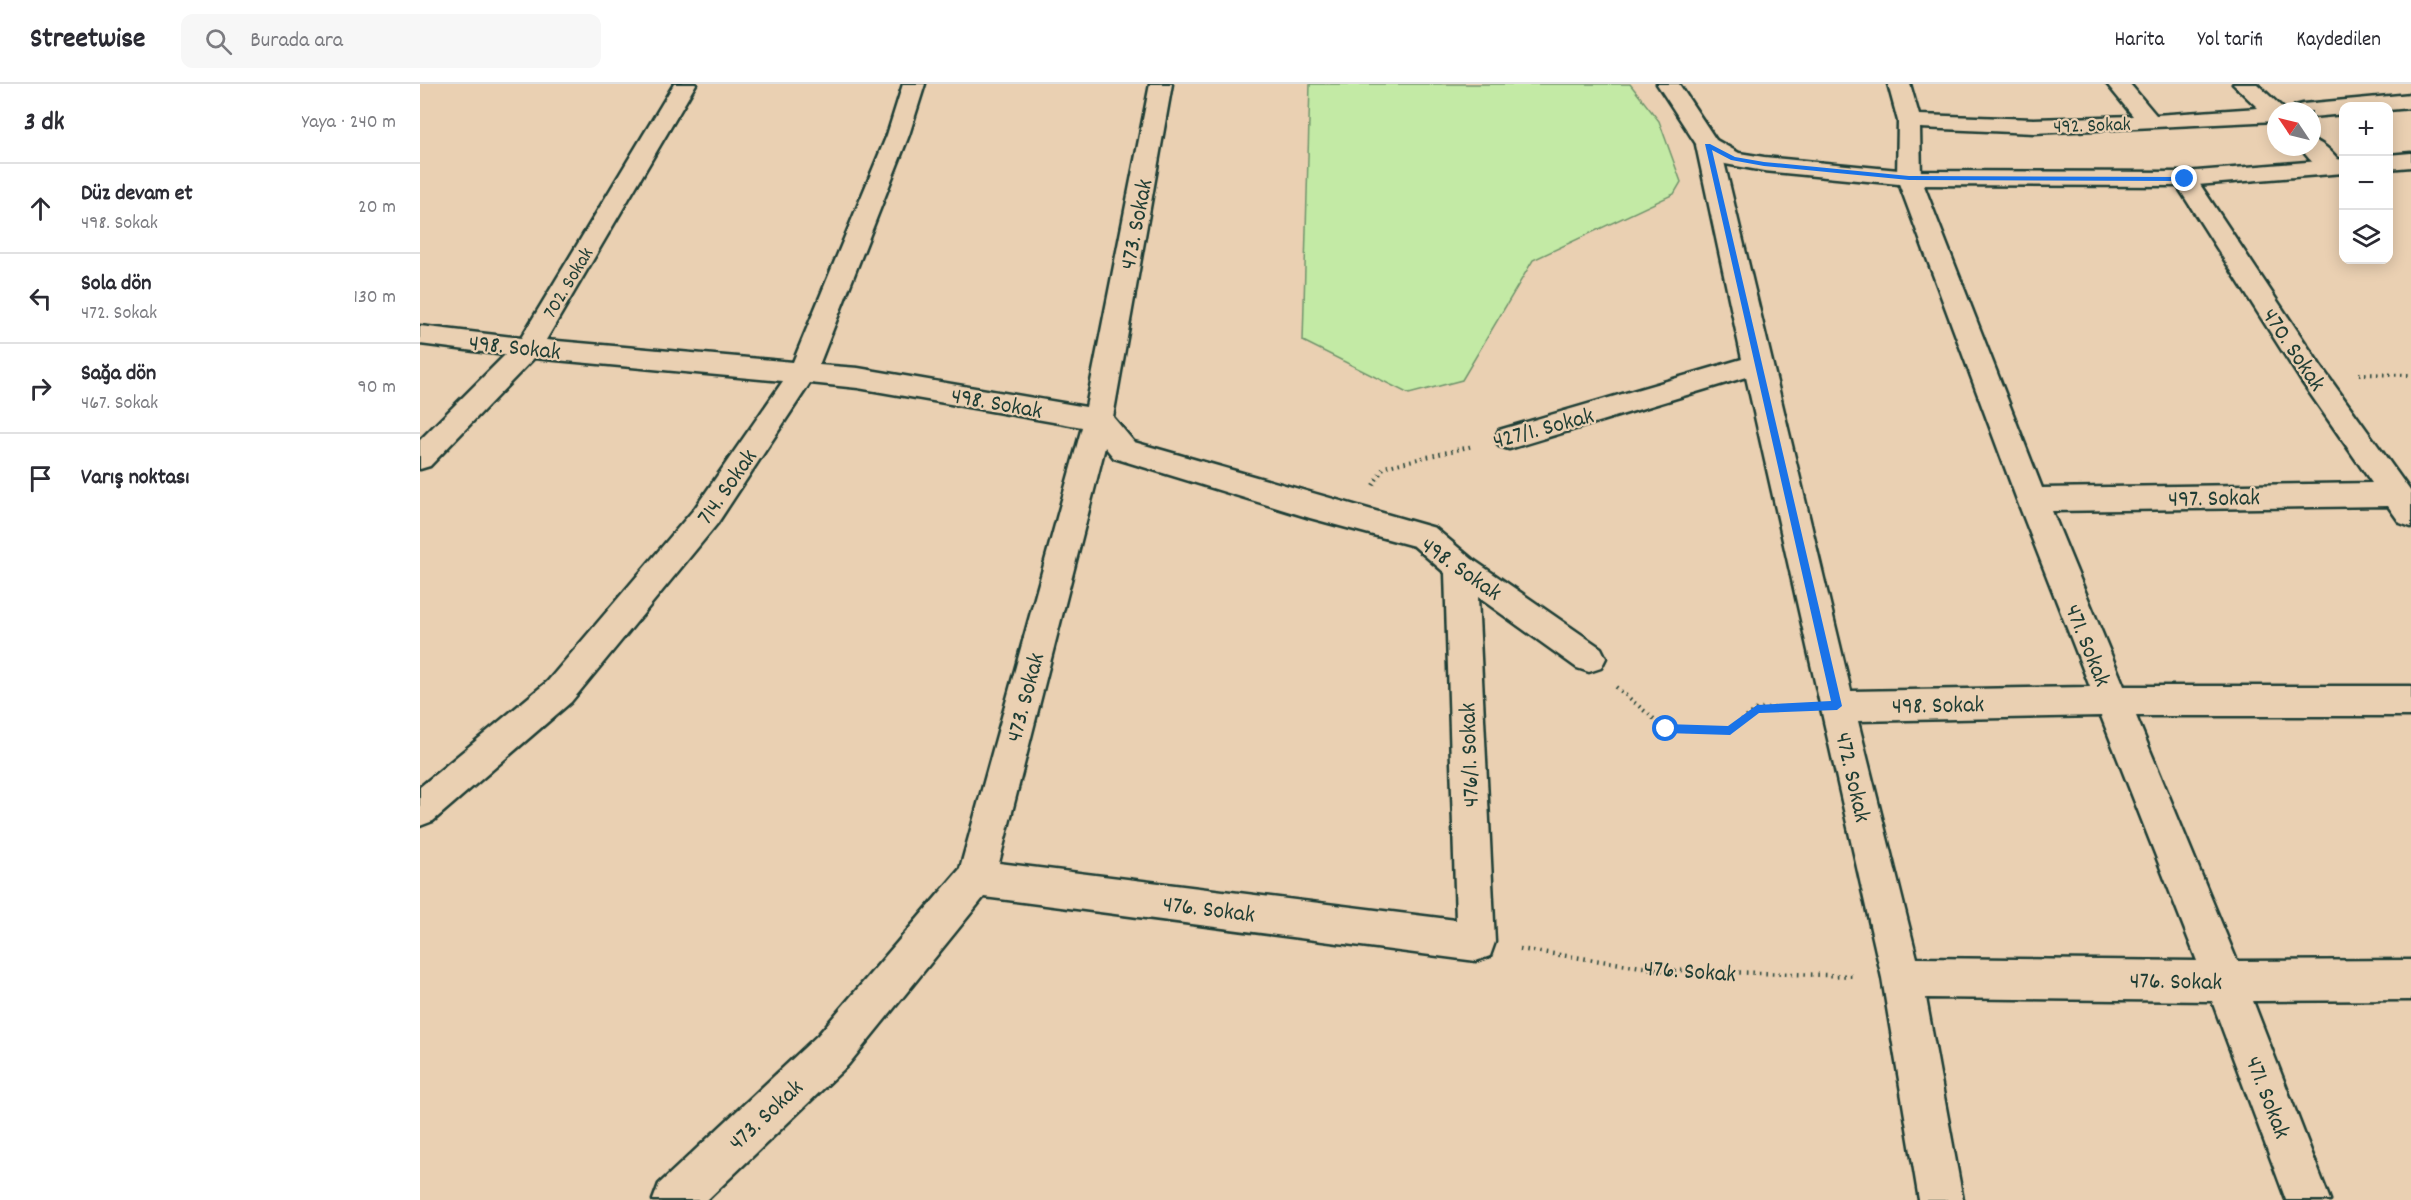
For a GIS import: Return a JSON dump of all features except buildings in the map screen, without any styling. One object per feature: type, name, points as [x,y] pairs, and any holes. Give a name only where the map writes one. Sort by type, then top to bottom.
[{"type":"street","name":"702. Sokak","points":[[420,458],[528,348],[684,84]]},
{"type":"street","name":"714. Sokak","points":[[420,809],[559,692],[706,516],[802,374],[898,135],[915,84]]},
{"type":"street","name":"473. Sokak","points":[[675,1200],[833,1050],[976,878],[1098,419],[1161,84]]},
{"type":"street","points":[[1668,84],[1708,145],[1733,159],[1754,162],[1909,178],[2185,179],[2338,166]]},
{"type":"street","name":"471. Sokak","points":[[1899,84],[1909,121],[1909,178],[2032,500],[2225,981],[2308,1200]]},
{"type":"street","points":[[2118,84],[2150,122]]},
{"type":"street","points":[[2244,84],[2267,105]]},
{"type":"street","points":[[2393,102],[2411,101]]},
{"type":"street","points":[[2321,109],[2339,107]]},
{"type":"street","name":"492. Sokak","points":[[1909,121],[2034,126],[2150,122],[2267,114]]},
{"type":"street","name":"472. Sokak","points":[[1708,145],[1756,364],[1902,978],[1941,1200]]},
{"type":"street","points":[[2321,154],[2338,166]]},
{"type":"street","points":[[2393,162],[2411,160]]},
{"type":"street","name":"470. Sokak","points":[[2185,179],[2310,372],[2403,504]]},
{"type":"street","name":"498. Sokak","points":[[420,335],[528,348],[858,378],[1098,419],[1124,450],[1310,506],[1354,516],[1424,537],[1461,568],[1589,658]]},
{"type":"street","name":"427/1. Sokak","points":[[1509,438],[1756,364]]},
{"type":"street","name":"497. Sokak","points":[[2032,500],[2403,504]]},
{"type":"street","name":"476/1. Sokak","points":[[1461,568],[1476,942]]},
{"type":"street","name":"498. Sokak","points":[[1837,706],[2111,701],[2411,701]]},
{"type":"street","name":"476. Sokak","points":[[976,878],[1476,942]]},
{"type":"street","name":"476. Sokak","points":[[1902,978],[2411,980]]},
{"type":"path","name":"427/1. Sokak","points":[[1354,516],[1384,466],[1509,438]]},
{"type":"path","points":[[1589,658],[1624,695],[1666,729],[1730,730],[1757,709],[1837,706]]},
{"type":"path","name":"476. Sokak","points":[[1476,942],[1662,970],[1902,978]]},
{"type":"green space","points":[[1310,84],[1630,84],[1659,121],[1681,182],[1674,194],[1533,260],[1462,380],[1409,394],[1303,341]]},
{"type":"route","points":[[1666,729],[1730,730],[1757,709],[1837,706],[1756,364],[1708,145],[1733,159],[1909,178],[2185,179]]}]
